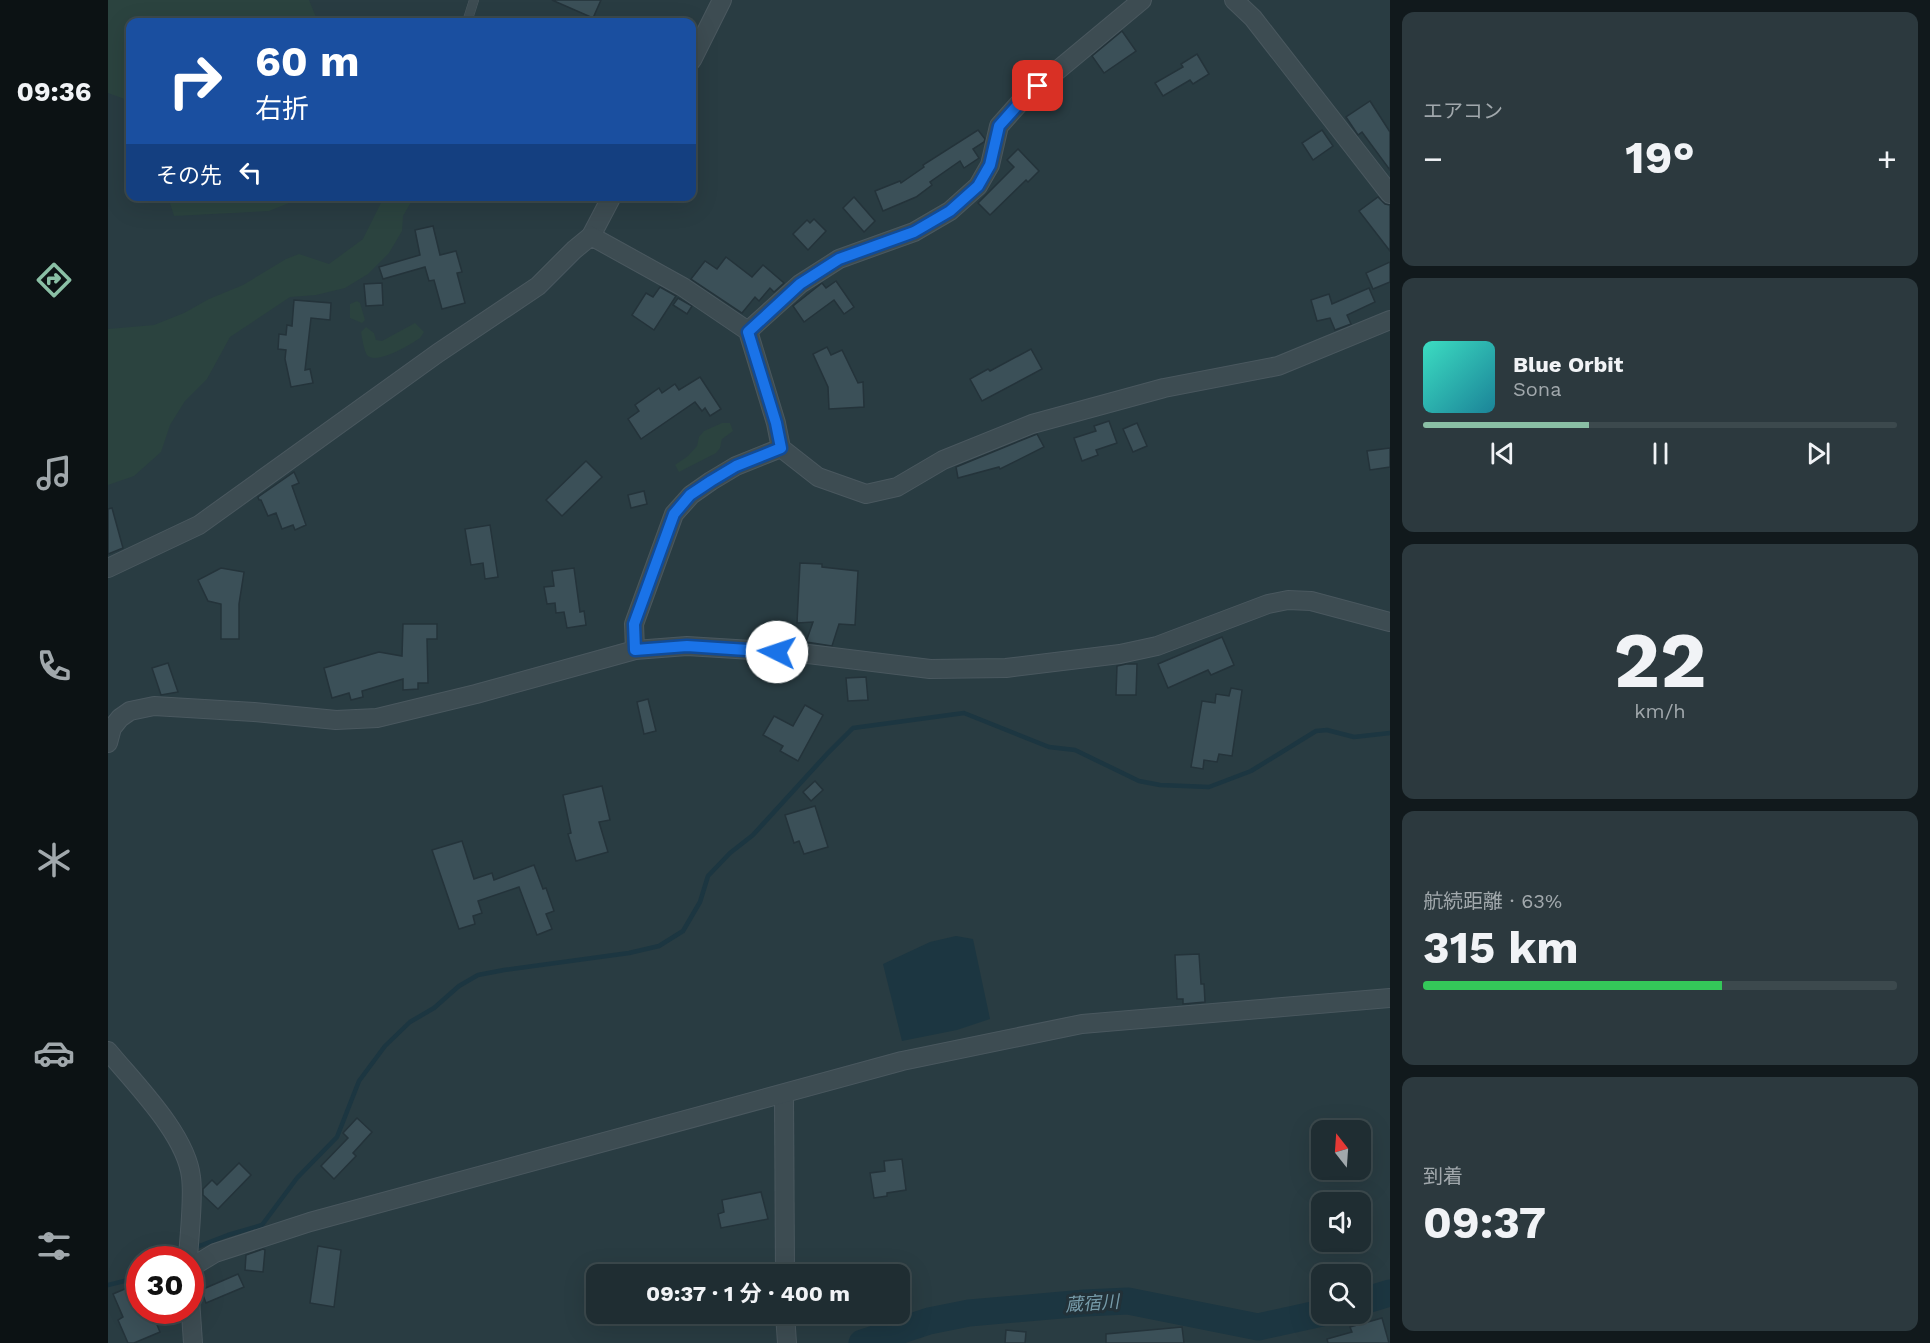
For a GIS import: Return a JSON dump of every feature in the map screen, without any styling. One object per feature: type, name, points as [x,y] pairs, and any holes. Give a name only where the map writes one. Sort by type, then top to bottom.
[{"type":"street","points":[[696,52],[722,0]]},
{"type":"street","points":[[748,332],[800,284],[839,259],[914,232],[950,211],[978,186],[990,165],[999,126],[1023,99],[1142,0]]},
{"type":"street","points":[[1234,0],[1253,18],[1390,194]]},
{"type":"street","points":[[108,568],[199,525],[438,353],[538,286],[591,236],[609,201]]},
{"type":"street","points":[[591,236],[683,287],[748,332],[776,423],[781,448],[818,477],[866,494],[897,488],[943,460],[1032,424],[1164,388],[1278,366],[1390,320]]},
{"type":"street","points":[[635,650],[634,624],[674,514],[690,495],[711,481],[736,466],[781,448]]},
{"type":"street","points":[[109,732],[120,718],[130,711],[154,706],[336,720],[377,718],[476,694],[635,650],[687,646],[800,654],[930,669],[1006,668],[1120,654],[1157,646],[1268,604],[1288,600],[1311,601],[1390,622]]},
{"type":"street","points":[[204,1259],[215,1252],[310,1222],[902,1061],[1082,1024],[1390,998]]},
{"type":"street","points":[[108,1051],[178,1138],[191,1176],[188,1246]]},
{"type":"street","points":[[784,1094],[785,1264]]},
{"type":"street","points":[[785,1324],[786,1339]]},
{"type":"lane","points":[[468,18],[474,0]]},
{"type":"green space","points":[[108,0],[309,0],[316,18],[126,18],[126,100],[108,93]]},
{"type":"green space","points":[[170,201],[294,201],[269,211],[174,216]]},
{"type":"green space","points":[[382,201],[412,201],[403,216],[402,231],[389,253],[368,274],[345,288],[316,295],[290,297],[230,337],[207,379],[185,401],[170,425],[161,452],[134,476],[108,485],[108,329],[154,325],[243,285],[286,259],[299,254],[329,264],[363,239]]},
{"type":"green space","points":[[357,301],[360,303],[365,320],[362,323],[350,318],[350,304]]},
{"type":"green space","points":[[415,323],[424,332],[420,338],[385,356],[371,358],[367,355],[361,332],[366,327],[374,333],[376,340],[382,341]]},
{"type":"green space","points":[[722,423],[730,423],[733,431],[722,439],[716,453],[679,472],[675,465],[697,446],[699,437],[704,431]]},
{"type":"water","points":[[956,936],[973,939],[990,1019],[957,1030],[902,1041],[883,964],[930,942]]},
{"type":"building","points":[[552,0],[601,0],[593,18]]},
{"type":"building","points":[[1122,31],[1136,51],[1104,73],[1092,56]]},
{"type":"building","points":[[1197,54],[1209,74],[1193,84],[1190,80],[1163,96],[1155,83],[1183,67],[1181,64]]},
{"type":"building","points":[[1370,101],[1390,132],[1390,170],[1362,132],[1358,135],[1346,117]]},
{"type":"building","points":[[978,130],[985,139],[973,149],[979,158],[964,168],[960,161],[930,182],[932,185],[916,197],[883,211],[875,191],[900,181],[901,183],[924,167],[923,165]]},
{"type":"building","points":[[1322,130],[1333,146],[1313,160],[1302,143]]},
{"type":"building","points":[[1018,149],[1039,171],[1028,182],[1026,180],[990,215],[978,203],[1014,167],[1007,160]]},
{"type":"building","points":[[854,197],[875,221],[864,232],[843,208]]},
{"type":"building","points":[[1378,197],[1385,204],[1390,205],[1390,251],[1359,211]]},
{"type":"building","points":[[814,219],[826,231],[808,250],[793,234],[807,220],[810,223]]},
{"type":"building","points":[[433,226],[440,255],[456,251],[462,272],[457,273],[465,303],[442,309],[434,280],[429,281],[425,267],[383,279],[379,267],[420,255],[415,230]]},
{"type":"building","points":[[726,257],[752,277],[763,265],[784,283],[774,292],[770,288],[759,301],[755,297],[742,313],[691,279],[705,261],[717,269]]},
{"type":"building","points":[[1390,262],[1390,282],[1373,289],[1366,273]]},
{"type":"building","points":[[836,281],[854,307],[844,314],[834,300],[804,322],[793,306],[822,283],[826,288]]},
{"type":"building","points":[[382,283],[383,305],[366,306],[364,284]]},
{"type":"building","points":[[660,287],[676,296],[654,330],[632,315],[646,293],[653,297]]},
{"type":"building","points":[[1369,288],[1375,302],[1347,315],[1351,324],[1335,330],[1330,318],[1317,321],[1311,300],[1329,294],[1332,304]]},
{"type":"building","points":[[678,298],[692,306],[687,314],[673,305]]},
{"type":"building","points":[[294,300],[331,303],[330,320],[311,318],[305,370],[310,369],[313,383],[291,387],[285,359],[286,350],[278,349],[279,334],[286,335],[287,325],[292,326]]},
{"type":"building","points":[[827,347],[831,355],[842,350],[858,383],[863,382],[864,407],[829,409],[828,387],[813,354]]},
{"type":"building","points":[[1031,349],[1042,369],[982,401],[970,379]]},
{"type":"building","points":[[700,377],[721,409],[710,416],[705,408],[702,411],[695,402],[641,439],[628,419],[639,411],[635,405],[659,388],[662,393],[675,384],[679,390]]},
{"type":"building","points":[[1109,421],[1117,443],[1096,450],[1098,455],[1082,461],[1074,438],[1096,431],[1094,426]]},
{"type":"building","points":[[1137,423],[1147,446],[1133,452],[1123,429]]},
{"type":"building","points":[[1037,434],[1044,447],[1000,469],[999,467],[958,478],[956,467]]},
{"type":"building","points":[[1390,448],[1390,467],[1370,470],[1367,451]]},
{"type":"building","points":[[586,461],[602,477],[562,516],[546,500]]},
{"type":"building","points":[[294,472],[299,483],[292,486],[306,525],[295,530],[293,525],[282,529],[276,513],[268,516],[258,497]]},
{"type":"building","points":[[644,491],[647,504],[631,508],[628,495]]},
{"type":"building","points":[[112,508],[123,548],[108,554],[108,509]]},
{"type":"building","points":[[490,525],[498,577],[485,579],[483,563],[471,565],[465,529]]},
{"type":"building","points":[[800,563],[822,564],[822,567],[858,571],[855,625],[839,624],[832,646],[806,642],[813,622],[797,623]]},
{"type":"building","points":[[221,568],[244,572],[239,604],[239,639],[221,639],[221,604],[208,601],[198,580]]},
{"type":"building","points":[[574,568],[580,612],[584,611],[586,625],[567,628],[564,612],[556,613],[555,603],[547,604],[544,587],[554,586],[552,571]]},
{"type":"building","points":[[403,624],[437,624],[437,639],[427,639],[428,683],[418,683],[418,689],[403,690],[403,679],[362,691],[363,697],[351,700],[349,693],[332,698],[324,668],[379,652],[402,656]]},
{"type":"building","points":[[1222,637],[1234,665],[1211,675],[1208,670],[1168,688],[1158,664]]},
{"type":"building","points":[[168,663],[178,692],[161,695],[152,668]]},
{"type":"building","points":[[1137,664],[1136,695],[1116,695],[1117,666]]},
{"type":"building","points":[[866,677],[868,700],[848,701],[846,678]]},
{"type":"building","points":[[1231,688],[1242,690],[1232,756],[1219,754],[1217,762],[1204,760],[1203,769],[1191,767],[1202,701],[1215,703],[1216,694],[1229,696]]},
{"type":"building","points":[[648,699],[656,731],[644,734],[637,702]]},
{"type":"building","points":[[805,705],[823,715],[798,761],[780,751],[783,746],[763,735],[774,716],[793,726]]},
{"type":"building","points":[[815,781],[823,790],[811,801],[803,792]]},
{"type":"building","points":[[602,786],[610,820],[599,822],[608,852],[576,861],[568,834],[571,833],[563,795]]},
{"type":"building","points":[[815,806],[828,847],[804,854],[799,841],[794,843],[785,815]]},
{"type":"building","points":[[462,841],[474,879],[492,873],[494,880],[534,865],[543,889],[546,888],[554,911],[546,914],[552,929],[537,935],[519,887],[478,901],[482,913],[473,916],[475,924],[459,929],[432,850]]},
{"type":"building","points":[[1199,954],[1205,1002],[1183,1004],[1183,999],[1177,999],[1175,955]]},
{"type":"building","points":[[357,1118],[372,1132],[353,1153],[356,1156],[334,1179],[321,1166],[348,1138],[343,1133]]},
{"type":"building","points":[[902,1159],[906,1190],[874,1198],[870,1173],[885,1171],[884,1161]]},
{"type":"building","points":[[239,1163],[251,1175],[218,1209],[203,1195],[203,1189],[212,1180],[217,1185]]},
{"type":"building","points":[[761,1192],[768,1219],[721,1228],[718,1214],[724,1212],[722,1200]]},
{"type":"building","points":[[318,1246],[341,1250],[334,1307],[310,1303]]},
{"type":"building","points":[[265,1250],[263,1272],[245,1270],[246,1255]]},
{"type":"building","points":[[238,1274],[244,1287],[206,1303],[204,1289]]},
{"type":"building","points":[[126,1288],[126,1324],[157,1324],[160,1332],[134,1343],[128,1343],[118,1320],[123,1317],[113,1294]]},
{"type":"building","points":[[1382,1318],[1389,1343],[1328,1343],[1327,1339],[1352,1332],[1350,1327],[1371,1324],[1371,1321]]},
{"type":"building","points":[[1182,1327],[1184,1343],[1106,1343],[1106,1334]]},
{"type":"building","points":[[1006,1330],[1026,1332],[1025,1343],[1005,1343]]},
{"type":"waterway","points":[[199,1246],[262,1225],[297,1178],[337,1137],[359,1081],[385,1046],[410,1022],[434,1008],[459,986],[478,975],[629,953],[659,946],[683,931],[700,902],[708,876],[730,853],[753,835],[853,728],[964,713],[1049,747],[1075,750],[1139,781],[1160,785],[1209,787],[1251,771],[1316,731],[1327,730],[1354,737],[1390,733]]},
{"type":"waterway","points":[[108,1285],[126,1280]]},
{"type":"waterway","name":"蔵宿川","points":[[1371,1299],[1390,1293]]},
{"type":"waterway","name":"蔵宿川","points":[[862,1343],[929,1321],[969,1313],[1085,1303],[1128,1301],[1258,1327],[1311,1315]]},
{"type":"route","points":[[777,652],[687,646],[635,650],[634,624],[674,514],[690,495],[711,481],[736,466],[781,448],[776,423],[748,332],[800,284],[839,259],[914,232],[950,211],[978,186],[990,165],[999,126],[1038,86]]}]
